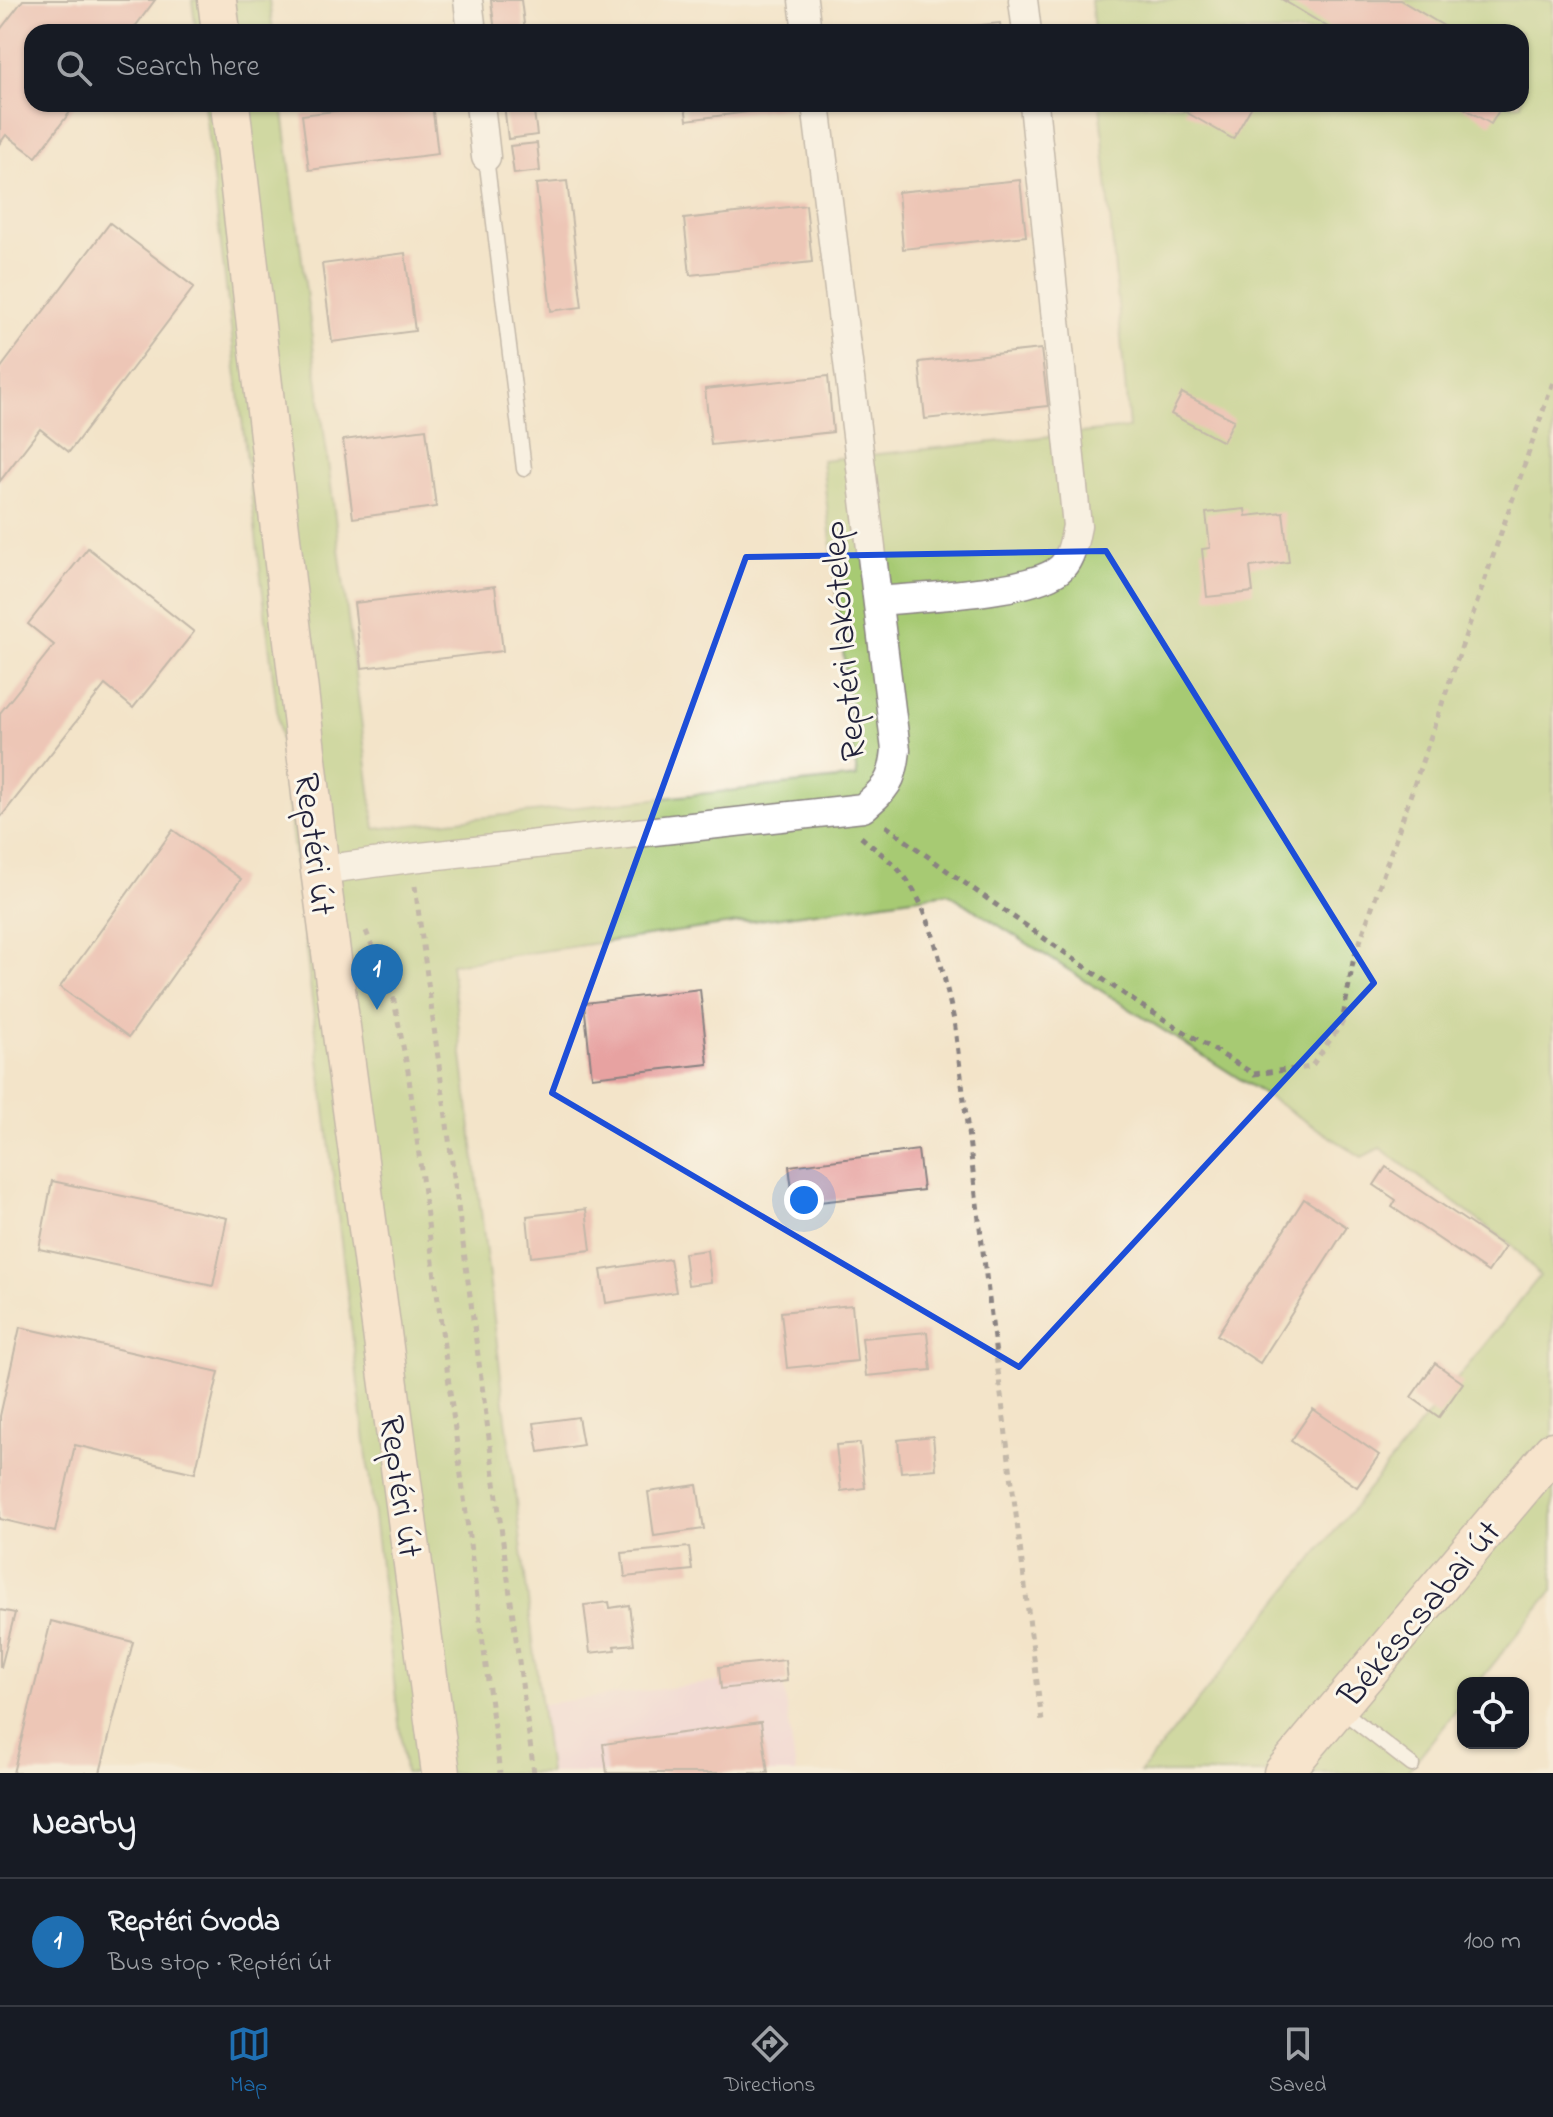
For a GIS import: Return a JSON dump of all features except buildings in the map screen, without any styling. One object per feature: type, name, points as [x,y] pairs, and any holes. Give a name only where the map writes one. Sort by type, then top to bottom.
[{"type":"street","points":[[217,0],[220,24]]},
{"type":"street","points":[[468,0],[471,24]]},
{"type":"street","points":[[803,0],[806,24]]},
{"type":"street","points":[[1023,0],[1026,24]]},
{"type":"street","name":"Reptéri út","points":[[231,112],[320,870],[441,1773]]},
{"type":"street","points":[[481,112],[486,157]]},
{"type":"street","name":"Reptéri lakótelep","points":[[320,870],[863,808],[884,790],[894,770],[896,750],[817,112]]},
{"type":"street","points":[[879,601],[1010,588],[1040,579],[1061,568],[1071,551],[1077,526],[1035,112]]},
{"type":"street","name":"Békéscsabai út","points":[[1283,1773],[1553,1451]]},
{"type":"lane","points":[[486,157],[524,469]]},
{"type":"lane","points":[[1337,1707],[1412,1765]]},
{"type":"path","points":[[863,808],[1137,1003],[1254,1074],[1311,1067],[1342,1023],[1353,962],[1553,382]]},
{"type":"path","points":[[831,812],[906,879],[922,907],[936,945],[954,1020],[1042,1722]]},
{"type":"path","points":[[411,858],[534,1773]]},
{"type":"path","points":[[363,925],[393,996],[408,1071],[500,1773]]},
{"type":"highlighted area","points":[[1106,551],[1374,983],[1019,1367],[552,1093],[746,557]]},
{"type":"shaded area","points":[[782,1674],[796,1773],[549,1773],[541,1704]]},
{"type":"green space","points":[[192,0],[269,0],[272,24],[195,24]]},
{"type":"green space","points":[[1091,0],[1553,0],[1553,1590],[1483,1677],[1457,1677],[1457,1709],[1406,1773],[1140,1773],[1540,1276],[1513,1246],[1380,1148],[1362,1157],[948,893],[451,964],[549,1773],[405,1773],[205,112],[283,112],[375,829],[857,777],[822,460],[1129,428],[1101,112],[1529,112],[1529,24],[1093,24]]},
{"type":"place","name":"Reptéri Óvoda","points":[[377,1010]]}]
